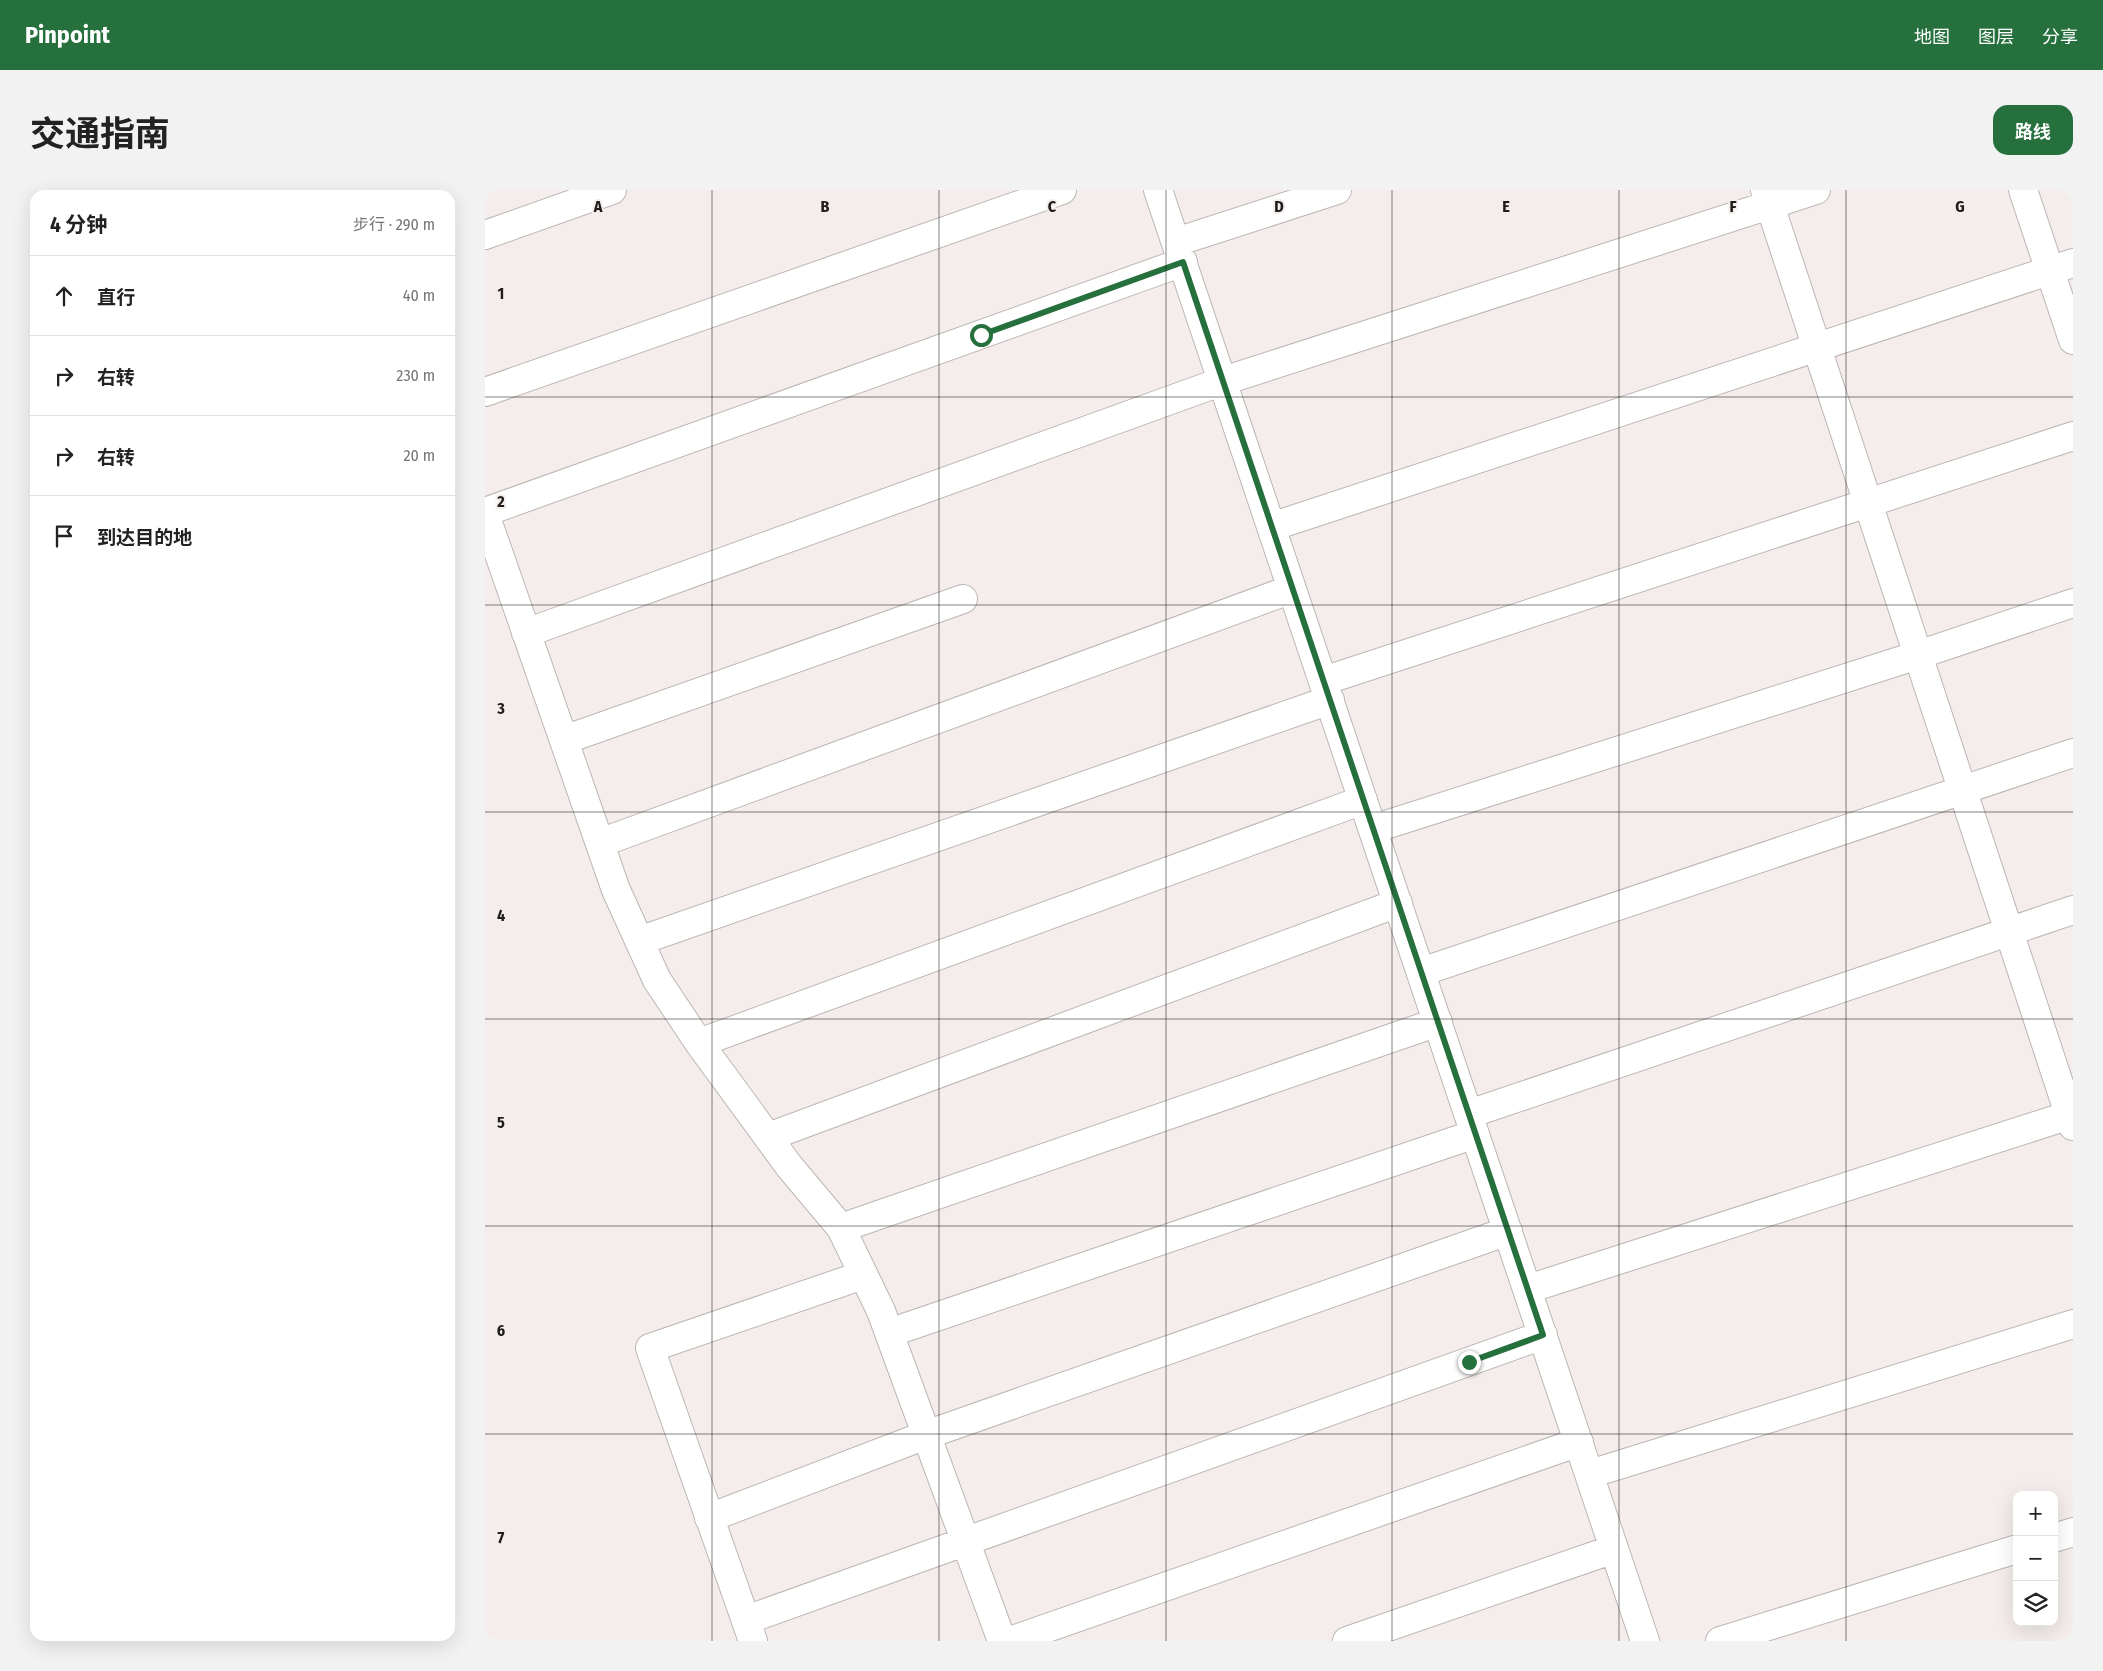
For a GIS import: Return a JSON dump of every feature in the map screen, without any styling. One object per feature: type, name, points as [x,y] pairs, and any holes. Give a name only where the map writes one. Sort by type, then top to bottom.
[{"type":"street","points":[[485,235],[612,190]]},
{"type":"street","points":[[485,392],[1062,190]]},
{"type":"street","points":[[1159,190],[1645,1641]]},
{"type":"street","points":[[1002,1641],[889,1333],[841,1228],[768,1137],[699,1043],[657,980],[639,941],[617,890],[600,843],[485,513],[1179,252],[1337,190]]},
{"type":"street","points":[[526,633],[1223,381],[1768,197],[1816,190]]},
{"type":"street","points":[[2023,190],[2061,267],[2073,340]]},
{"type":"street","points":[[1528,1289],[2072,1119],[1768,197]]},
{"type":"street","points":[[1271,527],[2061,267]]},
{"type":"street","points":[[639,941],[1327,690],[1868,503],[2073,436]]},
{"type":"street","points":[[600,843],[1292,589]]},
{"type":"street","points":[[564,740],[963,599]]},
{"type":"street","points":[[1373,829],[1918,655],[2073,603]]},
{"type":"street","points":[[1421,972],[2073,753]]},
{"type":"street","points":[[699,1043],[1363,800]]},
{"type":"street","points":[[768,1137],[1398,903]]},
{"type":"street","points":[[889,1333],[2009,930],[2073,910]]},
{"type":"street","points":[[841,1228],[1437,1022]]},
{"type":"street","points":[[709,1518],[927,1435],[1508,1231]]},
{"type":"street","points":[[863,1275],[650,1348],[749,1631],[965,1541],[1543,1335]]},
{"type":"street","points":[[1590,1474],[2073,1324]]},
{"type":"street","points":[[1010,1641],[1579,1442]]},
{"type":"street","points":[[2058,1537],[2073,1532]]},
{"type":"street","points":[[1347,1641],[1614,1549]]},
{"type":"street","points":[[1720,1641],[2013,1550]]},
{"type":"route","points":[[981,335],[1183,262],[1543,1335],[1469,1362]]}]
